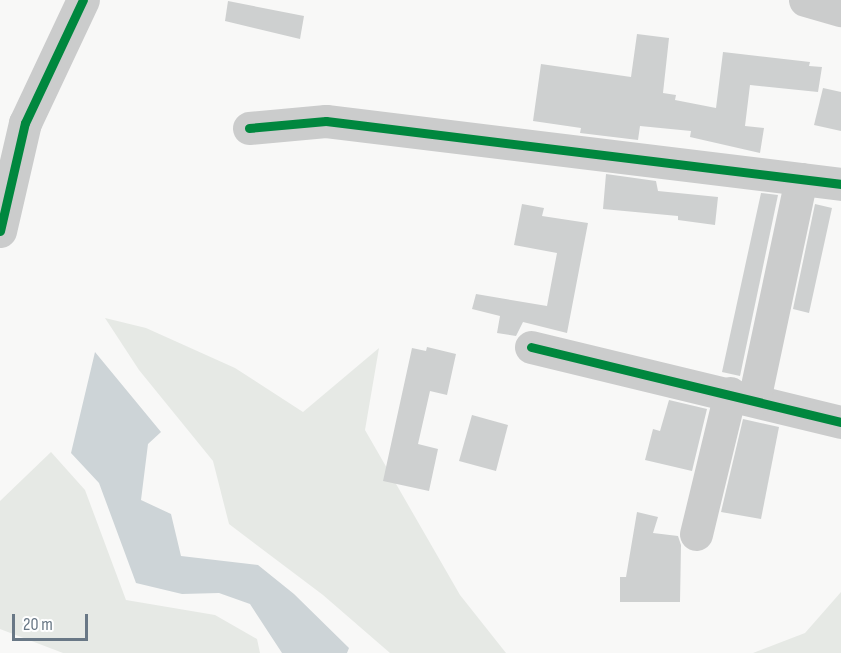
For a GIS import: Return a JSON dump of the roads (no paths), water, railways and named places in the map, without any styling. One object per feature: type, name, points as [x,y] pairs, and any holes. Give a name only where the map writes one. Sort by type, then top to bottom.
[{"type":"street","points":[[0,231],[25,123],[83,0]]},
{"type":"street","points":[[805,0],[841,10]]},
{"type":"street","points":[[249,128],[326,121],[841,184]]},
{"type":"street","points":[[696,534],[742,396],[801,179]]},
{"type":"street","points":[[531,347],[742,396],[841,422]]}]
